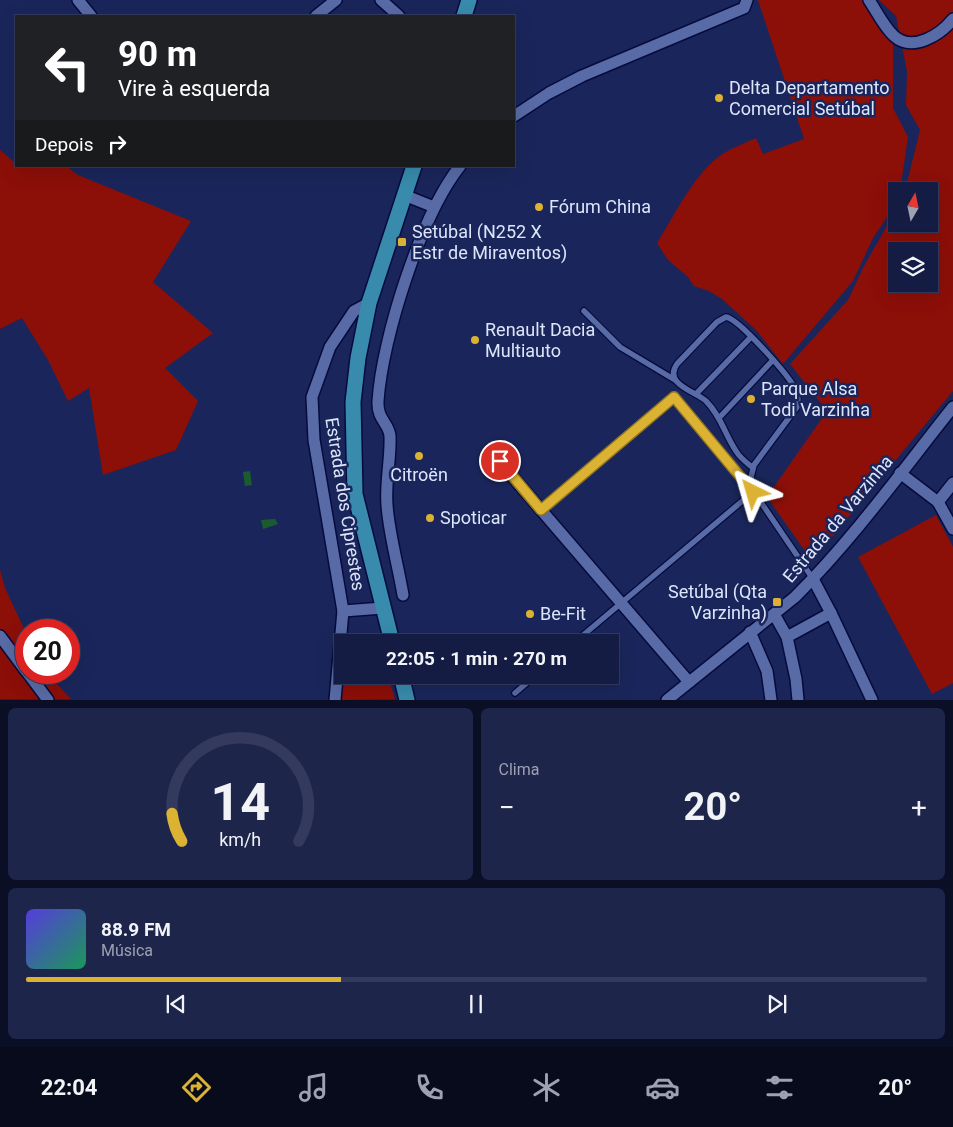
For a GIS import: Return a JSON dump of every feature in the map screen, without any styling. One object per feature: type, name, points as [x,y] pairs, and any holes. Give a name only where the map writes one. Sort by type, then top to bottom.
[{"type":"main road","points":[[464,15],[469,0]]},
{"type":"main road","points":[[390,634],[355,494],[352,435],[358,358],[369,304],[414,167]]},
{"type":"main road","points":[[403,684],[407,700]]},
{"type":"street","points":[[78,0],[90,15]]},
{"type":"street","points":[[317,15],[336,0]]},
{"type":"street","points":[[869,0],[890,32],[903,41],[911,42],[928,39],[939,33],[953,19]]},
{"type":"street","points":[[515,115],[565,84],[746,4]]},
{"type":"street","points":[[404,594],[387,505],[390,434],[381,419],[378,402],[381,376],[397,311],[412,265],[434,207],[449,180],[459,167]]},
{"type":"street","points":[[404,195],[434,207]]},
{"type":"street","name":"Estrada dos Ciprestes","points":[[335,700],[343,611],[314,440],[312,397],[330,347],[354,311],[369,304]]},
{"type":"street","name":"Estrada da Varzinha","points":[[667,700],[774,614],[813,579],[953,407]]},
{"type":"street","points":[[500,461],[689,682]]},
{"type":"street","points":[[900,473],[938,502],[953,529]]},
{"type":"street","points":[[938,502],[953,483]]},
{"type":"street","points":[[813,579],[872,700]]},
{"type":"street","points":[[343,611],[383,608]]},
{"type":"street","points":[[787,637],[831,613]]},
{"type":"street","points":[[774,614],[787,637],[796,679],[798,700]]},
{"type":"street","points":[[750,632],[767,671],[772,700]]},
{"type":"street","points":[[0,636],[15,656]]},
{"type":"street","points":[[36,684],[48,700]]},
{"type":"lane","points":[[584,311],[620,346],[706,401],[720,418],[734,449],[753,468]]},
{"type":"lane","points":[[675,380],[674,367],[720,319],[726,317],[732,319],[751,337],[793,385],[798,403],[796,410],[753,468],[751,477],[753,492]]},
{"type":"lane","points":[[696,394],[751,337]]},
{"type":"lane","points":[[720,418],[773,360]]},
{"type":"lane","points":[[541,510],[674,397],[753,492],[813,579]]},
{"type":"lane","points":[[585,634],[753,492]]},
{"type":"lane","points":[[515,693],[526,684]]},
{"type":"shaded area","points":[[758,0],[865,0],[893,43],[893,108],[908,137],[901,182],[888,182],[888,216],[873,238],[853,281],[783,364],[756,330],[722,299],[709,291],[694,286],[688,277],[668,260],[657,243],[695,182],[724,153],[756,138],[763,154],[804,139]]},
{"type":"shaded area","points":[[879,0],[953,0],[953,391],[812,561],[767,497],[827,411],[790,364],[848,300],[864,266],[888,224],[888,232],[938,232],[938,182],[907,182],[920,130],[906,105],[907,71],[896,16]]},
{"type":"shaded area","points":[[0,150],[13,161],[15,159],[15,167],[67,167],[78,175],[191,221],[153,282],[213,333],[165,368],[198,401],[176,450],[103,475],[89,388],[68,401],[48,360],[22,318],[0,329]]},
{"type":"shaded area","points":[[250,471],[252,485],[245,486],[243,472]]},
{"type":"shaded area","points":[[936,515],[953,547],[953,683],[932,694],[858,557]]},
{"type":"shaded area","points":[[275,519],[278,524],[263,529],[261,520]]},
{"type":"shaded area","points":[[0,570],[5,588],[19,619],[15,619],[15,684],[57,684],[71,699],[0,699]]},
{"type":"shaded area","points":[[341,684],[391,684],[395,699],[340,700]]},
{"type":"place","name":"Delta Departamento Comercial Setúbal","points":[[719,98]]},
{"type":"place","name":"Fórum China","points":[[539,207]]},
{"type":"place","name":"Setúbal (N252 X Estr de Miraventos)","points":[[402,242]]},
{"type":"place","name":"Renault Dacia Multiauto","points":[[475,340]]},
{"type":"place","name":"Parque Alsa Todi Varzinha","points":[[751,399]]},
{"type":"place","name":"Citroën","points":[[419,456]]},
{"type":"place","name":"Spoticar","points":[[430,518]]},
{"type":"place","name":"Setúbal (Qta Varzinha)","points":[[777,602]]},
{"type":"place","name":"Be-Fit","points":[[530,614]]},
{"type":"route","points":[[500,461],[541,510],[674,397],[753,492]]}]
